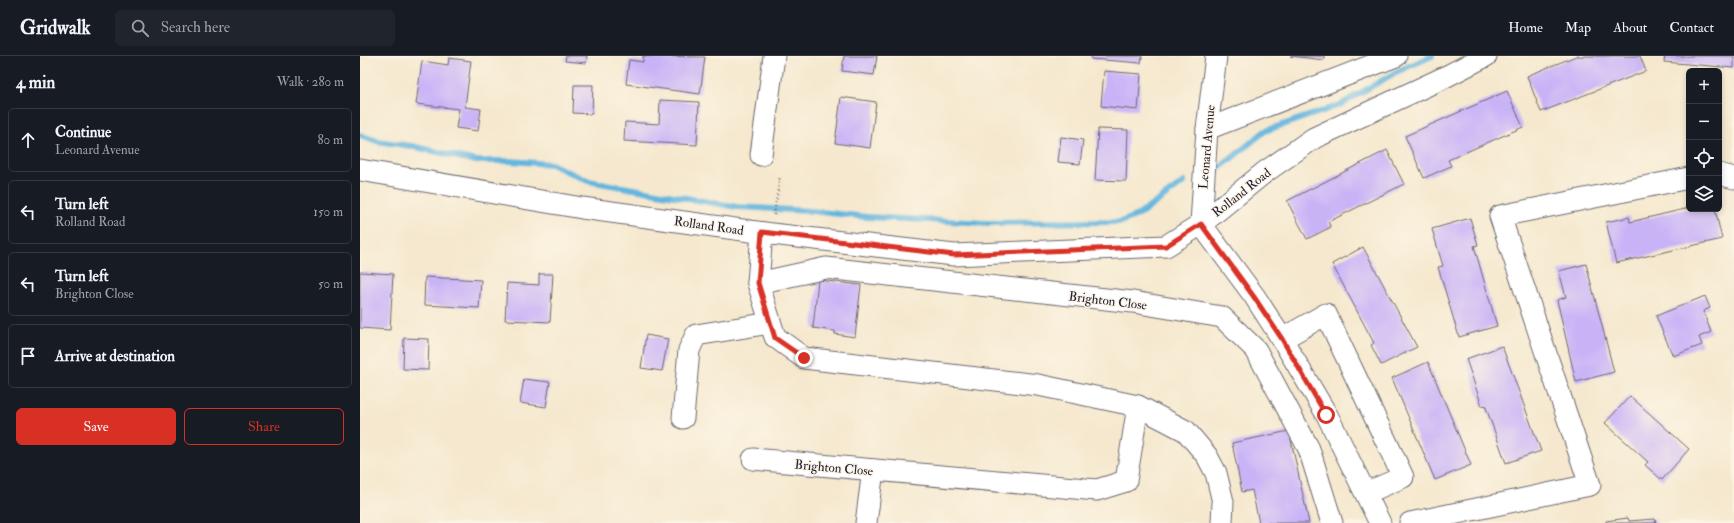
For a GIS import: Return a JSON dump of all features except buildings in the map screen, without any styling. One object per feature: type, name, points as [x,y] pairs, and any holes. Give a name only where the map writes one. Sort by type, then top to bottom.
[{"type":"street","points":[[761,155],[774,56]]},
{"type":"street","name":"Leonard Avenue","points":[[1201,224],[1207,129],[1216,56]]},
{"type":"street","points":[[1207,129],[1396,56]]},
{"type":"street","name":"Rolland Road","points":[[360,170],[582,208],[767,228],[954,255],[1166,246],[1201,224],[1266,172],[1314,138],[1486,56]]},
{"type":"street","points":[[1722,175],[1734,178]]},
{"type":"street","points":[[1410,523],[1590,485],[1500,216],[1686,179]]},
{"type":"street","points":[[1201,224],[1254,297],[1282,339],[1326,415],[1380,523]]},
{"type":"street","points":[[767,228],[758,283],[775,338],[804,358],[1038,385],[1138,406],[1186,431],[1207,456],[1216,473],[1223,502],[1222,523]]},
{"type":"street","name":"Brighton Close","points":[[758,283],[826,268],[1133,302],[1222,317],[1256,350],[1309,449],[1332,523]]},
{"type":"street","points":[[1282,339],[1326,314],[1404,476],[1366,493]]},
{"type":"street","points":[[683,418],[689,350],[696,335],[770,323]]},
{"type":"street","name":"Brighton Close","points":[[753,459],[1097,490],[1126,481],[1138,406]]},
{"type":"street","points":[[866,523],[873,470]]},
{"type":"path","points":[[767,228],[780,176]]},
{"type":"waterway","points":[[1217,170],[1265,131],[1340,105],[1396,72],[1432,56]]},
{"type":"waterway","points":[[360,135],[377,141],[411,146],[476,161],[510,161],[551,164],[588,181],[737,207],[811,211],[867,217],[987,223],[1121,222],[1140,214],[1184,182]]},
{"type":"route","points":[[804,358],[775,338],[758,283],[762,232],[954,255],[1166,246],[1201,224],[1254,297],[1282,339],[1326,415]]}]
